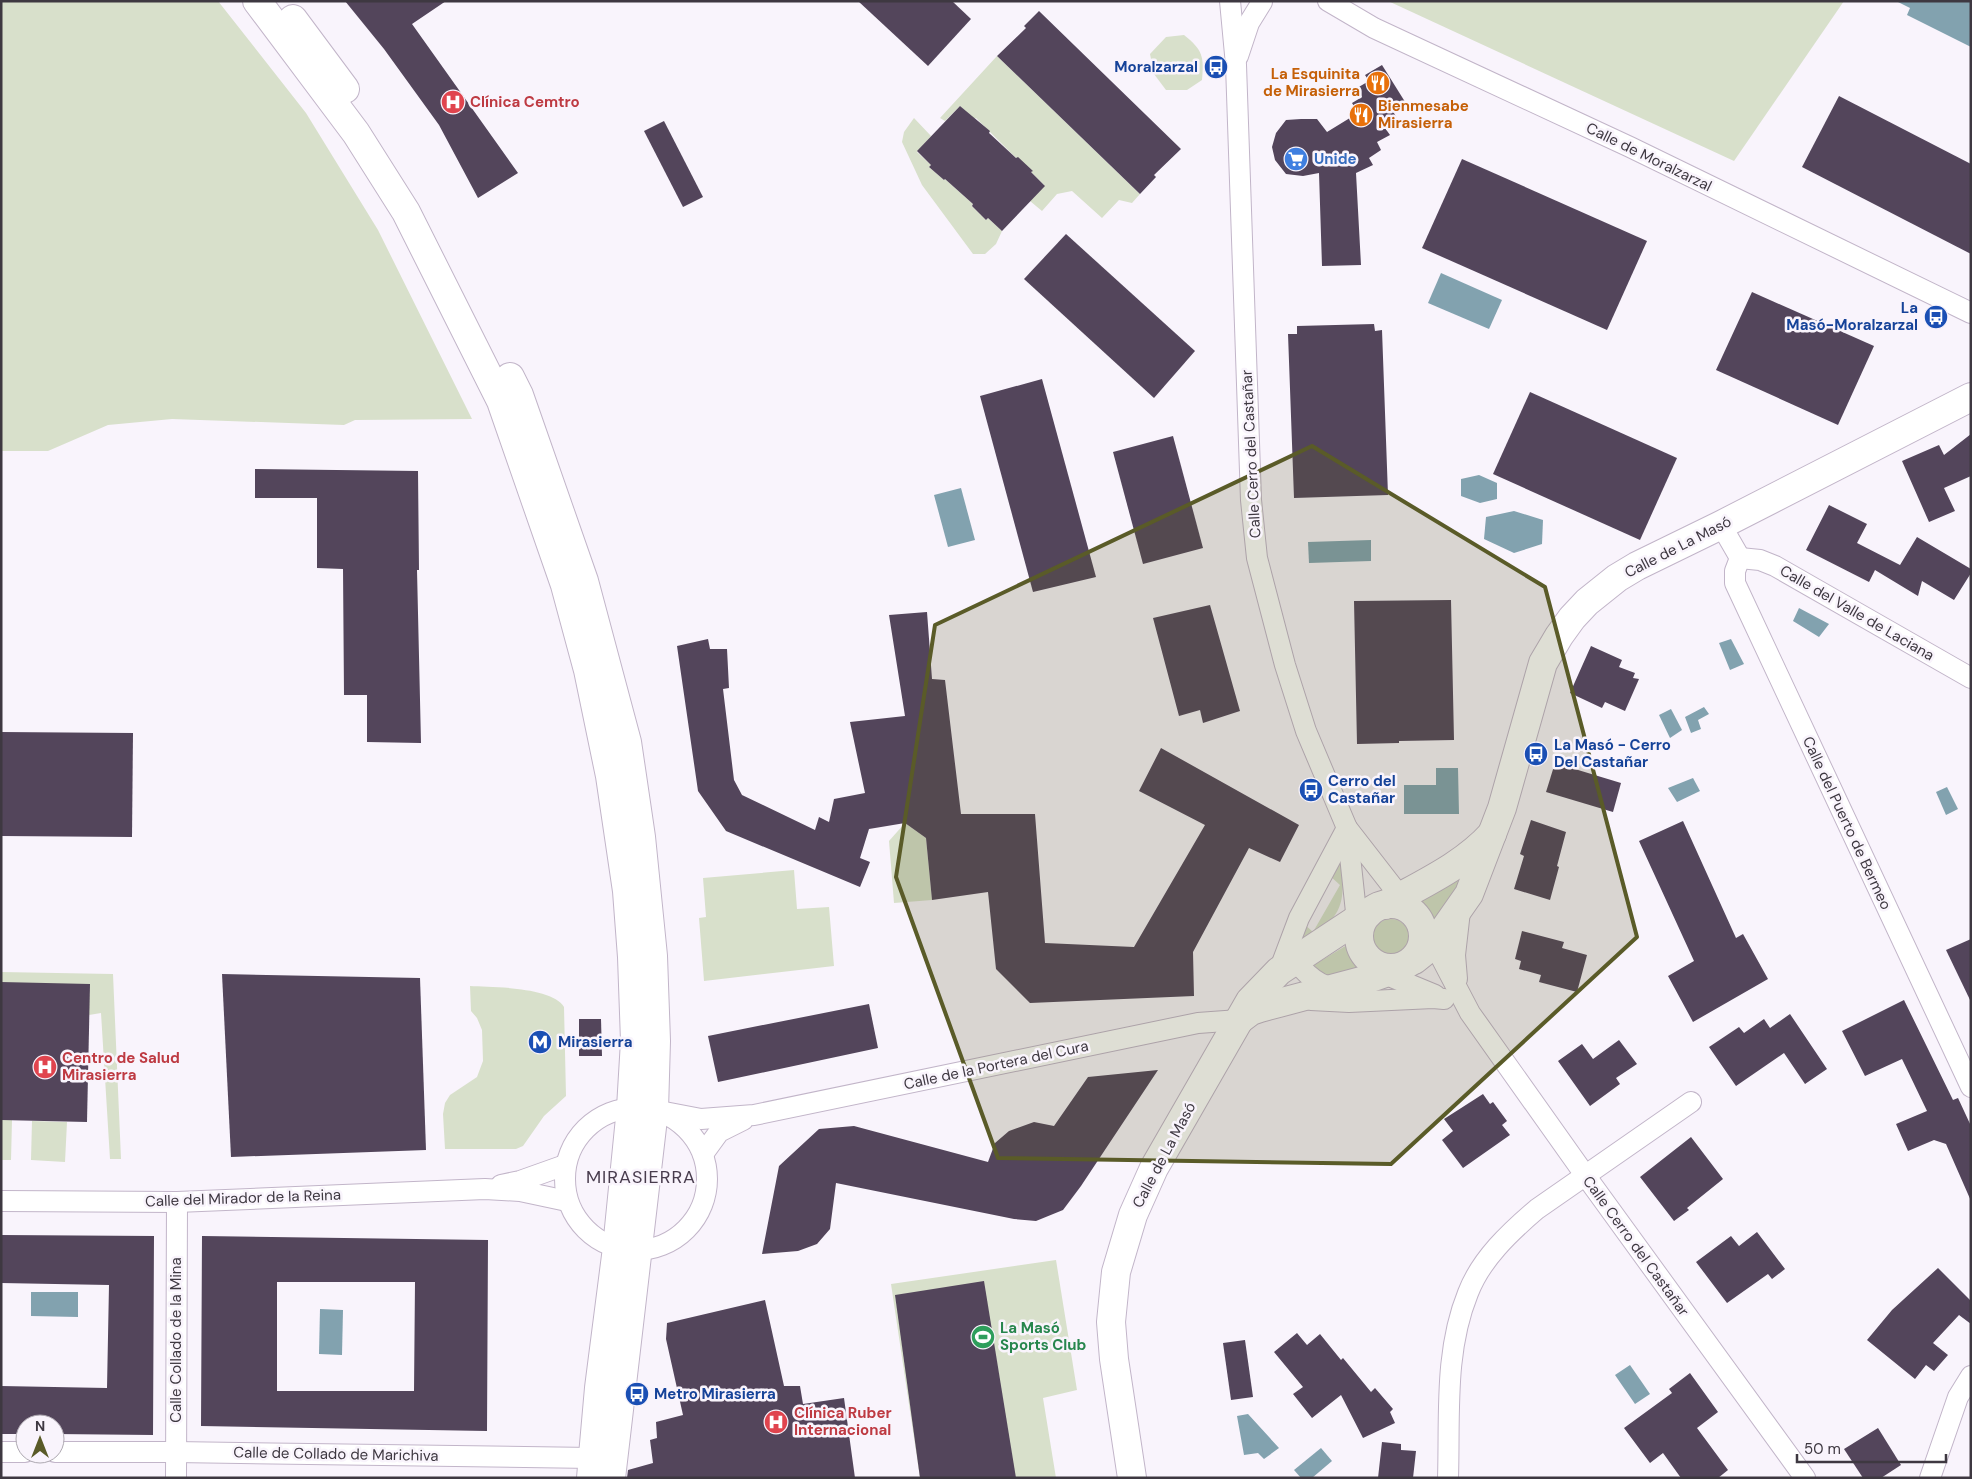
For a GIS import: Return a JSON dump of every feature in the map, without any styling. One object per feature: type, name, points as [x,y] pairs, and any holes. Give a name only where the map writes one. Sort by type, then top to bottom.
[{"type":"main road","points":[[257,1],[356,133],[406,212],[501,402],[565,585],[588,670],[610,776],[627,891],[632,957],[635,1042],[642,1109]]},
{"type":"main road","points":[[280,1],[372,126],[424,206],[519,394],[584,581],[627,742],[641,836],[653,956],[656,1041],[642,1109],[627,1249],[601,1370],[602,1471]]},
{"type":"main road","name":"Calle de La Masó","points":[[1132,1478],[1114,1359],[1111,1322],[1116,1272],[1132,1215],[1154,1168],[1250,1001],[1288,957],[1392,934],[1461,908],[1476,880],[1502,808],[1543,663],[1572,618],[1588,602],[1630,570],[1971,397]]},
{"type":"main road","name":"Calle de La Masó","points":[[1239,1020],[1260,1008],[1334,988],[1392,934],[1431,879],[1470,854],[1493,833]]},
{"type":"street","name":"Calle Cerro del Castañar","points":[[1230,1],[1236,65],[1250,500],[1257,558],[1306,731],[1392,934],[1470,1013],[1805,1478]]},
{"type":"street","name":"Calle Cerro del Castañar","points":[[1236,65],[1256,2]]},
{"type":"street","name":"Calle de Moralzarzal","points":[[1326,3],[1374,28],[1630,147],[1971,313]]},
{"type":"street","points":[[1721,525],[1740,558]]},
{"type":"street","name":"Calle del Valle de Laciana","points":[[1740,558],[1760,560],[1775,566],[1971,678]]},
{"type":"street","name":"Calle del Puerto de Bermeo","points":[[1740,558],[1735,571],[1735,583],[1971,1087]]},
{"type":"street","points":[[1334,988],[1313,979],[1288,957],[1299,918],[1347,828]]},
{"type":"street","name":"Calle Cerro del Castañar","points":[[1347,828],[1376,867],[1392,934],[1452,996]]},
{"type":"street","name":"Calle de La Masó","points":[[1376,867],[1388,875],[1406,881],[1431,879]]},
{"type":"street","points":[[1294,998],[1349,1002],[1452,996],[1454,955],[1461,908]]},
{"type":"street","name":"Calle de la Portera del Cura","points":[[642,1109],[701,1119],[754,1115],[1198,1023],[1239,1020]]},
{"type":"street","points":[[1448,1478],[1448,1400],[1457,1330],[1468,1293],[1487,1260],[1515,1228],[1585,1175],[1690,1102]]},
{"type":"street","points":[[642,1109],[666,1115],[688,1131],[703,1154],[707,1171],[707,1188],[703,1204],[695,1220],[670,1242],[654,1248],[627,1249],[596,1238],[586,1231],[572,1212],[567,1201],[565,1165],[574,1143],[589,1125],[608,1114],[642,1109]]},
{"type":"street","name":"Calle de la Portera del Cura","points":[[703,1154],[719,1132],[754,1115]]},
{"type":"street","name":"Calle del Mirador de la Reina","points":[[485,1189],[520,1181],[565,1165]]},
{"type":"street","name":"Calle del Mirador de la Reina","points":[[1,1201],[177,1202],[485,1189],[520,1191],[567,1201]]},
{"type":"street","name":"Calle Collado de la Mina","points":[[176,1478],[177,1202]]},
{"type":"street","points":[[1930,1478],[1958,1397],[1971,1376]]},
{"type":"street","points":[[1,1452],[15,1452]]},
{"type":"street","name":"Calle de Collado de Marichiva","points":[[65,1452],[175,1452],[602,1471]]},
{"type":"highlighted area","points":[[1312,446],[1545,587],[1637,937],[1391,1164],[998,1158],[896,877],[935,625]]},
{"type":"green space","points":[[1,1],[218,1],[306,113],[378,230],[472,419],[355,420],[344,425],[172,419],[108,425],[48,451],[1,451]]},
{"type":"green space","points":[[1388,1],[1844,1],[1734,161]]},
{"type":"green space","points":[[1184,35],[1195,45],[1201,54],[1203,65],[1202,80],[1187,90],[1166,90],[1154,74],[1150,54],[1166,37]]},
{"type":"green space","points":[[997,56],[1140,194],[1132,203],[1119,200],[1102,218],[1072,191],[1057,194],[1042,211],[1030,201],[1044,185],[1032,171],[1016,158],[976,118],[974,119],[960,106],[945,121],[940,118]]},
{"type":"green space","points":[[914,118],[931,136],[917,152],[931,165],[929,167],[973,204],[972,206],[986,220],[988,218],[1002,231],[996,244],[985,254],[973,254],[922,185],[902,142],[904,132]]},
{"type":"green space","points":[[905,823],[926,838],[932,900],[894,903],[889,841]]},
{"type":"green space","points":[[1341,859],[1343,889],[1338,909],[1326,925],[1303,944],[1300,939],[1303,923],[1313,932],[1340,885],[1329,875]]},
{"type":"green space","points":[[794,870],[797,909],[829,907],[834,966],[704,981],[699,918],[706,917],[703,878]]},
{"type":"green space","points":[[1461,872],[1466,877],[1434,922],[1418,900]]},
{"type":"green space","points":[[1391,919],[1398,920],[1404,924],[1408,930],[1408,944],[1404,950],[1398,954],[1391,955],[1384,954],[1378,950],[1374,944],[1373,937],[1374,930],[1378,924],[1384,920]]},
{"type":"green space","points":[[1347,945],[1350,957],[1359,968],[1329,977],[1322,974],[1314,965]]},
{"type":"green space","points":[[1,972],[113,974],[121,1159],[110,1159],[101,1013],[89,1015],[1,982]]},
{"type":"green space","points":[[470,986],[521,989],[535,992],[558,1000],[564,1007],[566,1096],[544,1116],[523,1146],[516,1149],[445,1149],[443,1114],[445,1103],[450,1095],[477,1077],[483,1061],[482,1030],[477,1018],[471,1011]]},
{"type":"green space","points":[[1,1120],[12,1120],[11,1160],[1,1160]]},
{"type":"green space","points":[[32,1121],[67,1122],[65,1162],[31,1160]]},
{"type":"green space","name":"La Masó Sports Club","points":[[1056,1260],[1077,1390],[1043,1398],[1056,1478],[920,1478],[891,1284]]},
{"type":"water","points":[[1896,1],[1971,1],[1971,47],[1907,15],[1910,8]]},
{"type":"water","points":[[1441,273],[1502,300],[1489,329],[1428,303]]},
{"type":"water","points":[[1479,475],[1497,483],[1497,499],[1480,503],[1461,496],[1461,479]]},
{"type":"water","points":[[961,488],[975,540],[948,547],[934,495]]},
{"type":"water","points":[[1514,511],[1543,520],[1542,544],[1514,553],[1484,539],[1486,517]]},
{"type":"water","points":[[1371,540],[1371,561],[1309,563],[1308,542]]},
{"type":"water","points":[[1799,608],[1829,624],[1819,637],[1793,621]]},
{"type":"water","points":[[1731,639],[1744,664],[1730,670],[1719,643]]},
{"type":"water","points":[[1704,707],[1709,714],[1698,720],[1701,729],[1691,733],[1685,717]]},
{"type":"water","points":[[1671,709],[1682,730],[1670,738],[1659,715]]},
{"type":"water","points":[[1436,768],[1458,768],[1459,814],[1404,814],[1404,785],[1436,785]]},
{"type":"water","points":[[1693,778],[1700,791],[1677,802],[1668,788]]},
{"type":"water","points":[[1947,787],[1958,809],[1946,815],[1936,792]]},
{"type":"water","points":[[31,1292],[78,1292],[78,1317],[31,1316]]},
{"type":"water","points":[[320,1309],[343,1310],[342,1355],[319,1354]]},
{"type":"water","points":[[1630,1365],[1650,1394],[1635,1404],[1615,1375]]},
{"type":"water","points":[[1248,1414],[1279,1448],[1264,1459],[1258,1453],[1244,1455],[1237,1416]]},
{"type":"water","points":[[1321,1448],[1332,1461],[1312,1478],[1301,1478],[1294,1470]]},
{"type":"building","points":[[345,1],[446,1],[412,24],[518,173],[478,198],[439,125],[384,49]]},
{"type":"building","points":[[858,1],[952,1],[971,19],[928,66]]},
{"type":"building","points":[[1039,11],[1181,149],[1154,175],[1156,177],[1140,194],[997,56],[1026,28],[1024,26]]},
{"type":"building","points":[[1382,65],[1407,105],[1394,113],[1398,120],[1385,128],[1390,135],[1377,142],[1381,150],[1369,158],[1373,165],[1356,173],[1361,265],[1322,266],[1319,173],[1303,176],[1286,174],[1275,160],[1272,147],[1276,133],[1286,120],[1301,119],[1317,119],[1327,132],[1358,113],[1352,103],[1362,97],[1357,88],[1369,81],[1365,75]]},
{"type":"building","points":[[1839,96],[1971,164],[1971,254],[1802,167]]},
{"type":"building","points":[[960,106],[990,131],[989,133],[1016,158],[1018,157],[1033,171],[1031,172],[1045,186],[1002,231],[988,218],[986,220],[972,206],[973,204],[929,167],[931,165],[917,151]]},
{"type":"building","points":[[664,121],[703,197],[683,207],[644,131]]},
{"type":"building","points":[[1462,159],[1647,241],[1607,330],[1422,248]]},
{"type":"building","points":[[1066,234],[1195,351],[1154,398],[1024,279]]},
{"type":"building","points":[[1752,292],[1874,346],[1838,425],[1716,370]]},
{"type":"building","points":[[1374,324],[1375,331],[1382,330],[1388,495],[1294,498],[1288,334],[1297,334],[1297,326]]},
{"type":"building","points":[[1042,379],[1096,577],[1033,592],[980,396]]},
{"type":"building","points":[[1530,392],[1677,458],[1640,540],[1493,474]]},
{"type":"building","points":[[1971,434],[1971,476],[1944,488],[1955,511],[1929,522],[1902,461],[1939,445],[1944,455]]},
{"type":"building","points":[[1173,436],[1203,548],[1143,564],[1113,452]]},
{"type":"building","points":[[255,469],[418,471],[419,570],[417,570],[421,743],[367,742],[367,695],[344,695],[343,569],[317,568],[317,498],[255,498]]},
{"type":"building","points":[[1829,505],[1867,524],[1857,543],[1900,565],[1917,537],[1971,569],[1971,573],[1954,600],[1922,581],[1918,596],[1875,570],[1869,582],[1806,550]]},
{"type":"building","points":[[1451,600],[1454,740],[1357,744],[1354,601]]},
{"type":"building","points":[[1210,605],[1240,711],[1203,723],[1200,710],[1179,716],[1153,618]]},
{"type":"building","points":[[927,612],[932,679],[945,680],[961,814],[1035,814],[1045,943],[1134,947],[1205,825],[1139,791],[1161,748],[1299,825],[1280,862],[1249,848],[1193,952],[1194,996],[1030,1003],[996,969],[988,892],[932,900],[926,838],[905,823],[869,829],[860,858],[870,862],[860,887],[726,831],[698,791],[677,646],[708,639],[710,649],[727,649],[729,688],[723,689],[734,780],[742,795],[815,830],[819,817],[829,822],[834,799],[865,793],[850,722],[905,716],[889,615]]},
{"type":"building","points":[[1591,646],[1622,660],[1619,667],[1635,673],[1633,678],[1639,679],[1625,711],[1605,702],[1602,708],[1570,693]]},
{"type":"building","points":[[1,732],[133,733],[132,837],[1,836]]},
{"type":"building","points":[[1555,763],[1621,783],[1613,812],[1546,792]]},
{"type":"building","points":[[1531,820],[1566,832],[1550,900],[1514,889],[1524,856],[1520,854]]},
{"type":"building","points":[[1683,821],[1736,938],[1743,934],[1768,979],[1693,1022],[1668,976],[1694,961],[1639,841]]},
{"type":"building","points":[[1522,931],[1564,942],[1562,948],[1587,955],[1577,992],[1539,982],[1541,975],[1519,969],[1521,961],[1515,959]]},
{"type":"building","points":[[1971,939],[1971,1002],[1946,950]]},
{"type":"building","points":[[222,974],[420,978],[426,1150],[231,1157]]},
{"type":"building","name":"Centro de Salud Mirasierra","points":[[1,982],[90,984],[87,1122],[1,1120]]},
{"type":"building","points":[[1904,1000],[1953,1100],[1958,1098],[1971,1126],[1971,1201],[1946,1144],[1934,1140],[1908,1151],[1896,1124],[1927,1111],[1902,1059],[1865,1076],[1842,1031]]},
{"type":"building","points":[[869,1004],[878,1048],[718,1082],[708,1036]]},
{"type":"building","points":[[1790,1014],[1827,1069],[1805,1084],[1784,1053],[1736,1086],[1709,1047],[1739,1027],[1744,1033],[1764,1019],[1770,1028]]},
{"type":"building","name":"Mirasierra","points":[[579,1019],[601,1019],[602,1056],[579,1056]]},
{"type":"building","points":[[1619,1040],[1637,1064],[1616,1078],[1620,1084],[1590,1106],[1558,1061],[1582,1044],[1593,1059]]},
{"type":"building","points":[[1158,1070],[1063,1210],[1036,1221],[1014,1219],[836,1183],[830,1229],[817,1244],[798,1251],[762,1254],[779,1166],[819,1129],[854,1126],[988,1162],[995,1143],[1009,1131],[1034,1122],[1054,1126],[1088,1077]]},
{"type":"building","points":[[1483,1094],[1490,1104],[1493,1102],[1507,1121],[1502,1125],[1510,1135],[1463,1168],[1442,1140],[1453,1131],[1444,1119]]},
{"type":"building","points":[[1691,1137],[1723,1179],[1674,1221],[1640,1177]]},
{"type":"building","points":[[1757,1232],[1785,1269],[1772,1279],[1768,1274],[1727,1303],[1696,1262],[1731,1236],[1739,1246]]},
{"type":"building","points":[[1,1235],[154,1236],[153,1435],[65,1434],[65,1414],[15,1414],[15,1434],[1,1434],[1,1386],[107,1388],[109,1285],[1,1283]]},
{"type":"building","points":[[202,1236],[488,1240],[487,1431],[201,1426]],"holes":[[[277,1282],[415,1282],[414,1391],[277,1391]]]},
{"type":"building","points":[[1938,1268],[1971,1301],[1971,1324],[1959,1315],[1933,1343],[1948,1355],[1934,1371],[1926,1365],[1915,1379],[1867,1340],[1892,1310]]},
{"type":"building","name":"La Masó Sports Club","points":[[984,1281],[1016,1478],[920,1478],[895,1295]]},
{"type":"building","name":"Clínica Ruber Internacional","points":[[765,1300],[784,1386],[800,1386],[803,1404],[844,1398],[855,1478],[627,1478],[628,1470],[653,1463],[650,1440],[657,1438],[656,1422],[683,1415],[666,1339],[667,1323]]},
{"type":"building","points":[[1297,1333],[1307,1345],[1320,1334],[1371,1392],[1375,1388],[1393,1409],[1390,1412],[1395,1423],[1363,1438],[1341,1395],[1312,1418],[1293,1394],[1303,1387],[1274,1352]]},
{"type":"building","points":[[1245,1340],[1253,1397],[1231,1400],[1223,1343]]},
{"type":"building","points":[[1690,1373],[1718,1412],[1697,1428],[1728,1470],[1718,1478],[1681,1478],[1663,1453],[1650,1463],[1624,1428],[1672,1393],[1669,1389]]},
{"type":"building","points":[[1878,1428],[1901,1465],[1881,1478],[1863,1478],[1844,1449]]},
{"type":"building","points":[[1382,1442],[1401,1444],[1401,1450],[1416,1451],[1413,1478],[1378,1478]]},
{"type":"place","name":"Moralzarzal","points":[[1216,67]]},
{"type":"place","name":"La Esquinita de Mirasierra","points":[[1378,83]]},
{"type":"place","name":"Clínica Cemtro","points":[[453,102]]},
{"type":"place","name":"Bienmesabe Mirasierra","points":[[1361,115]]},
{"type":"place","name":"Unide","points":[[1296,159]]},
{"type":"place","name":"La Masó-Moralzarzal","points":[[1936,317]]},
{"type":"place","name":"La Masó - Cerro Del Castañar","points":[[1536,754]]},
{"type":"place","name":"Cerro del Castañar","points":[[1311,790]]},
{"type":"place","name":"Mirasierra","points":[[540,1042]]},
{"type":"place","name":"Centro de Salud Mirasierra","points":[[45,1067]]},
{"type":"place","name":"La Masó Sports Club","points":[[983,1337]]},
{"type":"place","name":"Metro Mirasierra","points":[[637,1394]]},
{"type":"place","name":"Clínica Ruber Internacional","points":[[776,1422]]},
{"type":"district","name":"MIRASIERRA","points":[[641,1177]]}]
